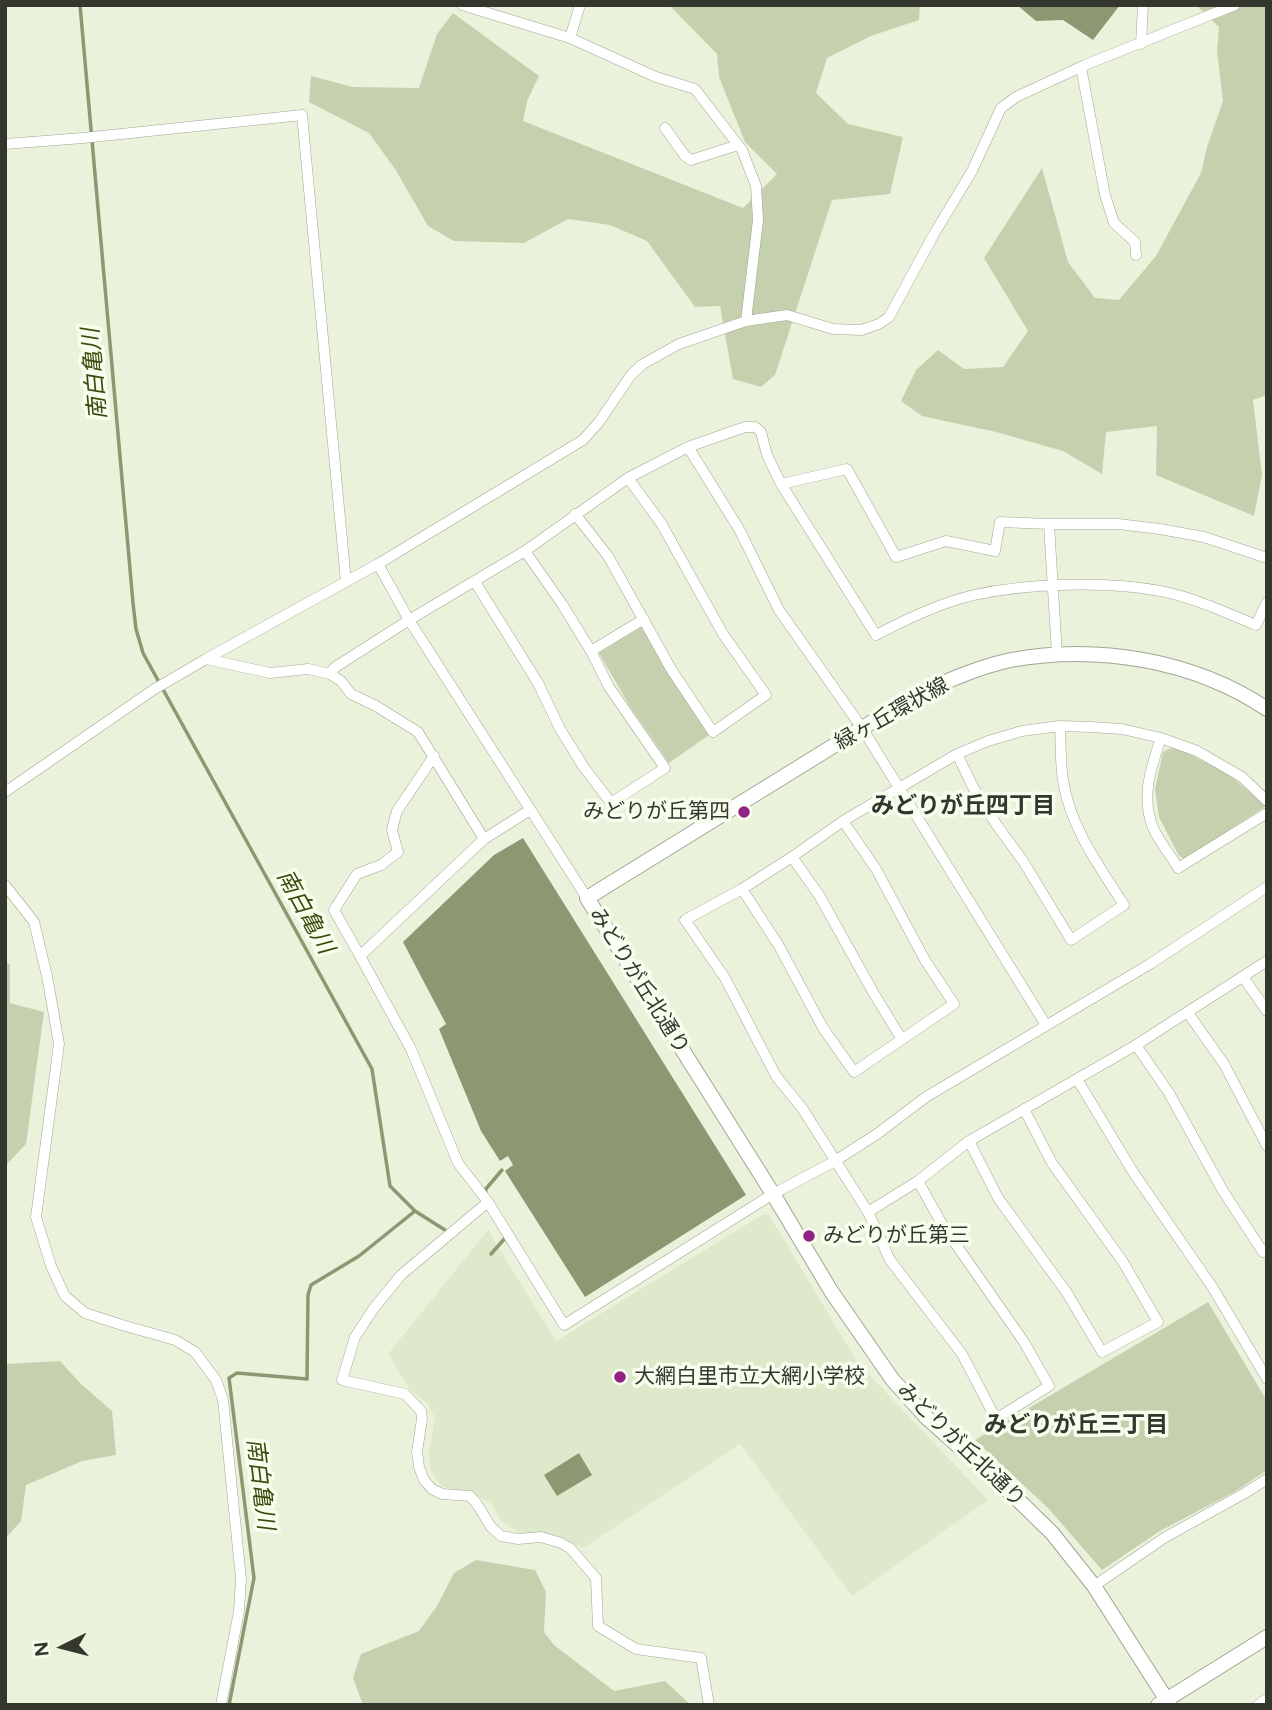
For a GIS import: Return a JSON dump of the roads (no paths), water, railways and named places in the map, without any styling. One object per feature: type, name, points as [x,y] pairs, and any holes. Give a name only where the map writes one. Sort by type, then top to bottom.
[{"type":"street","points":[[462,5],[570,38],[656,78],[695,89],[742,150],[756,186],[758,220],[746,321]]},
{"type":"street","points":[[570,38],[580,5]]},
{"type":"street","points":[[1141,44],[1143,5]]},
{"type":"street","points":[[5,792],[153,690],[378,564],[583,440],[599,422],[631,375],[643,364],[680,344],[746,321],[787,315],[832,329],[861,330],[879,324],[889,317],[972,171],[1001,108],[1016,97],[1081,67],[1235,5]]},
{"type":"street","points":[[1081,67],[1105,195],[1114,223],[1135,242],[1136,256]]},
{"type":"street","points":[[5,144],[302,115],[346,582]]},
{"type":"street","points":[[666,128],[685,156],[691,160],[738,145]]},
{"type":"street","points":[[330,674],[334,668],[410,620],[525,551],[628,478],[688,447],[745,427],[755,427],[761,432],[767,455],[781,484],[876,635],[923,612],[974,595],[1052,586],[1118,586],[1162,591],[1200,602],[1255,625],[1267,602]]},
{"type":"street","points":[[688,447],[739,529],[779,610],[862,728],[1046,1025]]},
{"type":"street","points":[[781,484],[847,469],[896,557],[946,541],[995,551],[1000,522],[1118,524],[1160,529],[1203,537],[1267,558]]},
{"type":"street","points":[[575,514],[608,556],[671,669],[713,732],[766,695],[723,634],[661,523],[628,478]]},
{"type":"street","points":[[1049,524],[1057,655]]},
{"type":"street","points":[[475,582],[538,683],[560,729],[611,803],[665,768],[609,687],[562,604],[525,551]]},
{"type":"street","points":[[378,564],[410,620],[587,898]]},
{"type":"street","points":[[591,651],[644,619]]},
{"type":"street","name":"緑ヶ丘環状線","points":[[587,898],[911,698],[948,681],[1010,661],[1057,655],[1128,658],[1174,667],[1217,682],[1267,709]]},
{"type":"street","points":[[206,659],[270,673],[308,669],[330,674],[341,681],[351,694],[418,732],[484,839]]},
{"type":"street","points":[[957,754],[972,787],[1023,861],[1071,940],[1124,905],[1088,848],[1071,813],[1063,780],[1060,726]]},
{"type":"street","points":[[918,1181],[943,1227],[1024,1342],[1049,1386],[996,1419],[962,1354],[890,1260],[868,1212],[802,1108],[776,1076],[725,978],[685,920],[742,889],[792,858],[843,821],[957,754],[1022,731],[1060,726],[1122,729],[1161,738],[1197,751],[1242,777],[1267,801]]},
{"type":"street","points":[[1161,738],[1148,776],[1147,801],[1154,829],[1178,867],[1267,813]]},
{"type":"street","points":[[433,756],[397,811],[392,830],[398,852],[381,865],[357,874],[334,910],[411,1049],[458,1163],[488,1202],[564,1325],[773,1194],[835,1161],[926,1097],[1150,964],[1267,887]]},
{"type":"street","points":[[360,956],[484,839],[530,810]]},
{"type":"street","points":[[742,889],[779,946],[823,1028],[854,1072],[954,1004],[925,960],[877,869],[843,821]]},
{"type":"street","points":[[792,858],[819,895],[901,1038]]},
{"type":"street","points":[[5,885],[34,922],[59,1044],[36,1217],[51,1266],[65,1296],[85,1313],[175,1340],[195,1352],[216,1380],[223,1400],[241,1579],[239,1611],[221,1705]]},
{"type":"street","name":"みどりが丘北通り","points":[[587,898],[831,1291],[892,1379],[926,1417],[1052,1533],[1094,1586],[1165,1703]]},
{"type":"street","points":[[868,1212],[918,1181],[970,1141],[1136,1045],[1267,961]]},
{"type":"street","points":[[1243,976],[1267,1011]]},
{"type":"street","points":[[1188,1013],[1224,1064],[1267,1146]]},
{"type":"street","points":[[1136,1045],[1169,1093],[1223,1191],[1262,1252],[1267,1249]]},
{"type":"street","points":[[1077,1079],[1133,1172],[1213,1288],[1267,1379]]},
{"type":"street","points":[[970,1141],[998,1198],[1067,1293],[1102,1352],[1158,1322],[1123,1262],[1052,1163],[1024,1109]]},
{"type":"street","points":[[488,1202],[401,1275],[355,1337],[342,1380],[405,1394],[421,1411],[417,1452],[419,1467],[424,1480],[432,1489],[442,1494],[470,1496],[500,1536],[518,1539],[541,1537],[570,1548],[596,1578],[598,1626],[636,1649],[701,1658],[709,1705]]},
{"type":"street","points":[[1094,1586],[1164,1538],[1267,1479]]},
{"type":"street","points":[[1165,1703],[1267,1637]]},
{"type":"street","points":[[1258,1705],[1267,1699]]},
{"type":"waterway","name":"南白亀川","points":[[80,5],[133,603],[136,629],[143,653],[372,1069],[390,1186],[415,1211],[445,1230]]},
{"type":"waterway","points":[[486,1192],[502,1170]]},
{"type":"waterway","name":"南白亀川","points":[[229,1705],[254,1578],[229,1378],[237,1373],[307,1379],[308,1295],[311,1285],[359,1256],[415,1211]]},
{"type":"waterway","points":[[491,1254],[506,1237]]},
{"type":"place","name":"みどりが丘第四","points":[[744,812]]},
{"type":"place","name":"みどりが丘第三","points":[[809,1236]]},
{"type":"place","name":"大網白里市立大網小学校","points":[[620,1377]]},
{"type":"district","name":"みどりが丘四丁目","points":[[963,806]]},
{"type":"district","name":"みどりが丘三丁目","points":[[1076,1425]]}]
